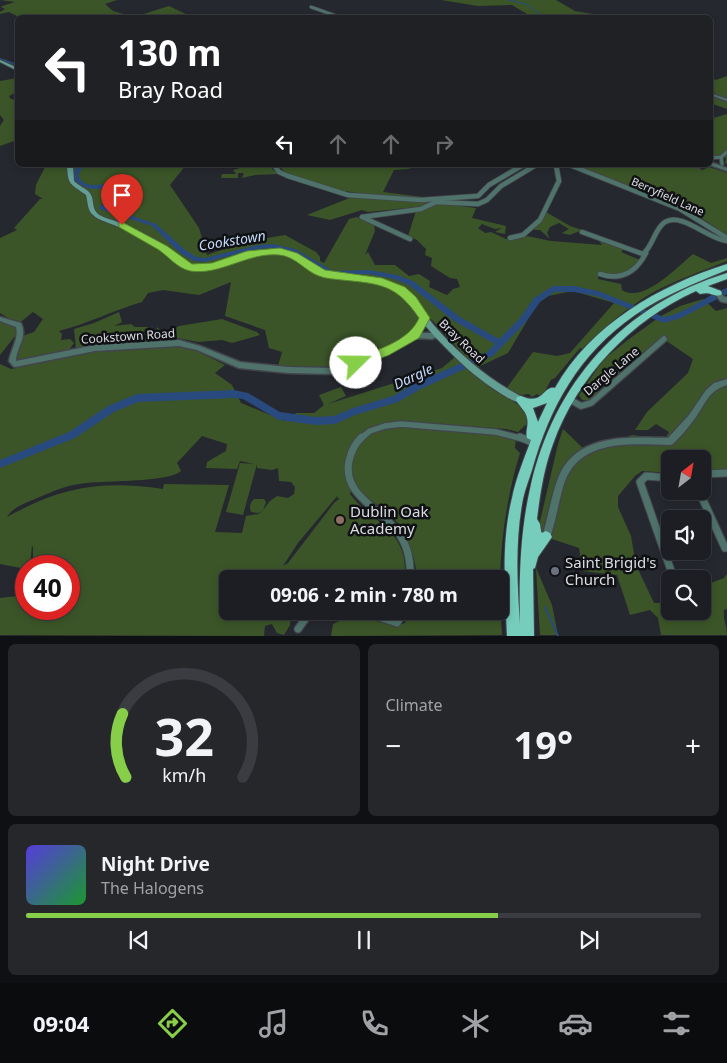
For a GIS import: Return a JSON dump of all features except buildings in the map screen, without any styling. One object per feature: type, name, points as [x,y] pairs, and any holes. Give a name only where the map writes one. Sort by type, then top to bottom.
[{"type":"highway","points":[[527,636],[525,597],[529,522],[541,461],[552,431],[568,399],[582,376],[616,339],[680,286],[727,267]]},
{"type":"highway","points":[[650,311],[700,287],[727,278]]},
{"type":"highway","points":[[719,295],[716,285],[727,278]]},
{"type":"highway","points":[[521,400],[532,403],[544,401],[590,347],[632,313],[668,306],[704,289],[719,295]]},
{"type":"highway","points":[[517,499],[539,428],[550,403],[567,375]]},
{"type":"highway","points":[[513,636],[513,542],[518,485],[534,424],[533,414],[521,400]]},
{"type":"highway","points":[[546,537],[542,539],[537,536],[533,527],[542,472],[552,438],[552,431]]},
{"type":"highway","points":[[532,636],[531,562],[535,549],[546,537]]},
{"type":"main road","points":[[0,61],[15,68]]},
{"type":"main road","name":"Bray Road","points":[[70,167],[72,183],[88,194],[92,212],[97,216],[140,234],[163,248],[186,266],[212,266],[258,252],[280,252],[288,253],[322,274],[347,278],[365,278],[391,284],[412,300],[437,334],[466,362],[505,392],[521,400]]},
{"type":"street","points":[[311,7],[334,15]]},
{"type":"street","points":[[713,95],[727,100]]},
{"type":"street","points":[[713,161],[727,152]]},
{"type":"street","points":[[721,157],[724,167]]},
{"type":"street","points":[[276,167],[280,172],[288,176],[348,195],[421,200],[481,195],[489,185],[520,167]]},
{"type":"street","points":[[410,239],[362,217],[421,209],[436,202],[478,204],[487,200],[501,186],[533,167]]},
{"type":"street","points":[[510,238],[523,235],[540,220],[559,181],[556,167]]},
{"type":"street","name":"Berryfield Lane","points":[[575,167],[680,209],[702,221],[727,240]]},
{"type":"street","points":[[474,197],[478,204]]},
{"type":"street","name":"Berryfield Lane","points":[[600,274],[610,278],[628,274],[640,266],[661,226],[673,219],[689,223],[713,238],[727,240]]},
{"type":"street","points":[[582,232],[617,244],[636,253],[643,254],[647,252]]},
{"type":"street","points":[[719,295],[727,300]]},
{"type":"street","name":"Cookstown Road","points":[[0,319],[19,325],[22,330],[12,354],[12,361],[15,364],[95,348],[179,343],[198,348],[239,365],[288,370],[333,371],[385,352],[414,335],[424,318]]},
{"type":"street","name":"Cookstown Road","points":[[414,335],[432,336],[437,334]]},
{"type":"street","name":"Dargle Lane","points":[[568,399],[581,406],[591,403],[664,339]]},
{"type":"street","points":[[546,537],[566,470],[578,457],[592,448],[624,440],[670,442],[692,417],[708,392],[716,385],[727,382]]},
{"type":"street","points":[[409,570],[404,541],[394,527],[369,507],[351,485],[349,474],[351,452],[363,436],[390,425],[411,422],[506,432],[529,441]]},
{"type":"street","points":[[711,474],[727,473]]},
{"type":"street","points":[[661,477],[646,476],[640,482],[670,570]]},
{"type":"street","points":[[703,500],[725,548]]},
{"type":"street","points":[[298,629],[304,620]]},
{"type":"street","points":[[388,620],[397,623],[399,620]]},
{"type":"green space","points":[[0,0],[117,0],[105,4],[113,11],[127,15],[15,15],[9,12],[0,14],[5,9],[2,6],[15,2]]},
{"type":"green space","points":[[441,0],[556,0],[575,11],[599,15],[529,15],[512,5],[478,6]]},
{"type":"green space","points":[[169,6],[188,15],[140,15]]},
{"type":"green space","points":[[727,76],[727,109],[713,104],[713,93],[715,93],[713,91],[713,78],[716,80]]},
{"type":"green space","points":[[15,78],[15,93],[9,96],[11,99],[15,100],[15,141],[0,146],[0,126],[4,120],[0,115],[0,81]]},
{"type":"green space","points":[[727,114],[727,164],[725,163],[726,158],[719,155],[713,156],[713,118]]},
{"type":"green space","points":[[45,167],[184,167],[170,185],[199,228],[207,255],[238,244],[244,245],[256,240],[285,235],[316,252],[320,257],[320,261],[324,263],[349,219],[357,217],[374,225],[375,231],[365,255],[368,252],[375,265],[395,265],[409,276],[419,274],[430,281],[429,287],[447,295],[453,289],[460,287],[457,279],[450,278],[431,266],[432,258],[425,255],[426,249],[417,240],[408,236],[416,211],[429,208],[437,203],[476,208],[472,218],[506,226],[505,234],[495,232],[502,228],[495,229],[482,224],[478,228],[485,233],[491,232],[506,239],[521,239],[527,236],[551,241],[602,245],[599,240],[606,244],[612,243],[625,248],[621,252],[640,260],[621,274],[611,275],[599,272],[598,279],[621,284],[622,290],[630,293],[640,292],[659,282],[693,254],[711,263],[727,258],[727,261],[670,284],[633,305],[582,349],[580,348],[555,378],[551,380],[540,396],[537,394],[532,397],[529,394],[521,395],[506,389],[533,352],[557,356],[570,353],[614,303],[573,291],[548,296],[537,304],[508,353],[476,368],[432,320],[420,311],[416,327],[399,340],[351,362],[333,368],[320,369],[278,366],[282,352],[269,348],[265,330],[225,316],[231,282],[199,295],[163,290],[148,293],[142,302],[59,331],[62,334],[61,340],[70,339],[74,343],[69,350],[13,363],[17,346],[25,335],[34,332],[43,319],[33,312],[18,324],[0,313],[0,238],[17,230],[14,228],[40,199],[43,199],[35,194],[36,185]]},
{"type":"green space","points":[[244,167],[271,167],[279,174],[255,175],[242,178],[244,173],[238,173],[238,178],[221,178],[222,174],[236,174],[233,170]]},
{"type":"green space","points":[[281,167],[412,167],[394,170],[383,192],[423,197],[391,197],[345,191],[302,181],[287,173]]},
{"type":"green space","points":[[579,167],[697,167],[702,170],[709,167],[727,173],[727,235],[689,210]]},
{"type":"green space","points":[[352,197],[431,201],[427,206],[368,212],[362,210],[330,220],[307,215]]},
{"type":"green space","points":[[546,212],[570,226],[582,230],[570,235],[562,233],[569,229],[559,223],[550,227],[547,233],[550,239],[540,230],[534,230]]},
{"type":"green space","points":[[703,299],[716,311],[727,308],[727,469],[711,470],[711,450],[661,450],[661,472],[642,471],[635,476],[618,496],[618,507],[631,536],[636,565],[654,603],[661,603],[661,620],[711,620],[711,583],[724,578],[727,574],[727,609],[724,610],[724,614],[727,635],[661,635],[658,618],[650,610],[630,615],[617,575],[583,571],[579,548],[537,534],[563,429],[587,452],[628,442],[627,437],[632,435],[665,439],[669,432],[656,424],[648,430],[635,430],[647,412],[688,373],[693,359],[662,338],[589,401],[582,400],[579,395],[604,359],[661,316],[680,306]]},
{"type":"green space","points":[[119,312],[122,322],[114,326],[131,324],[135,327],[148,327],[143,332],[145,334],[156,332],[157,327],[162,332],[171,331],[179,326],[222,319],[257,332],[260,335],[232,343],[222,340],[198,342],[173,337],[170,341],[76,349],[74,329]]},
{"type":"green space","points":[[0,320],[15,328],[16,335],[0,355]]},
{"type":"green space","points":[[175,345],[195,350],[225,365],[215,373],[232,385],[241,403],[285,421],[296,413],[314,413],[324,405],[319,395],[341,387],[346,396],[328,404],[442,368],[455,357],[497,392],[524,408],[530,421],[518,432],[506,429],[432,423],[429,425],[516,437],[515,448],[520,453],[506,514],[501,570],[416,570],[407,541],[400,527],[389,514],[358,488],[352,469],[348,473],[350,494],[396,538],[405,562],[405,570],[219,570],[219,620],[290,620],[290,625],[284,635],[277,633],[272,624],[265,626],[264,636],[0,635],[0,598],[15,596],[15,620],[80,620],[80,555],[33,555],[32,545],[31,555],[15,555],[15,567],[0,564],[0,364],[11,369],[82,353]],"holes":[[[202,436],[227,444],[226,451],[207,462],[206,468],[237,469],[240,461],[254,464],[240,463],[226,512],[243,515],[257,464],[257,468],[272,470],[278,468],[279,481],[291,482],[295,487],[294,494],[288,498],[277,496],[263,510],[266,502],[264,499],[254,499],[250,505],[251,512],[258,513],[263,511],[258,514],[246,516],[242,533],[215,532],[229,485],[164,484],[163,489],[120,485],[82,488],[45,499],[7,517],[15,508],[68,486],[163,478],[174,475],[181,471],[177,463]],[[338,495],[337,498],[340,498],[334,503],[288,563],[283,566],[298,543]]]},
{"type":"green space","points":[[536,568],[552,605],[558,635],[540,635]]},
{"type":"green space","points":[[341,620],[372,620],[395,626],[405,623],[406,620],[501,620],[502,635],[331,636],[333,624]]},
{"type":"waterway","points":[[509,0],[526,4],[542,15]]},
{"type":"waterway","name":"Cookstown","points":[[0,59],[15,65]]},
{"type":"waterway","points":[[713,96],[727,101]]},
{"type":"waterway","name":"Cookstown","points":[[80,167],[75,175],[77,180],[86,185],[92,187],[112,184],[121,185],[132,195],[124,203],[108,202],[101,208],[154,225],[182,251],[194,259],[205,260],[258,247],[273,246],[293,251],[332,273],[369,272],[395,277],[411,283],[457,319],[499,343]]},
{"type":"waterway","name":"Dargle","points":[[0,464],[72,435],[111,409],[137,398],[234,394],[245,396],[279,416],[316,421],[335,420],[353,412],[395,399],[418,386],[490,354],[523,320],[537,300],[553,289],[574,289],[598,294],[664,320],[678,316],[727,291]]},
{"type":"waterway","points":[[545,607],[558,636]]},
{"type":"place","name":"Dublin Oak Academy","points":[[340,520]]},
{"type":"place","name":"Saint Brigid's Church","points":[[555,571]]},
{"type":"route","points":[[122,225],[163,248],[179,262],[192,268],[221,264],[258,252],[280,252],[294,256],[322,274],[347,278],[365,278],[391,284],[412,300],[424,318],[422,324],[414,335],[385,352],[356,363]]}]
